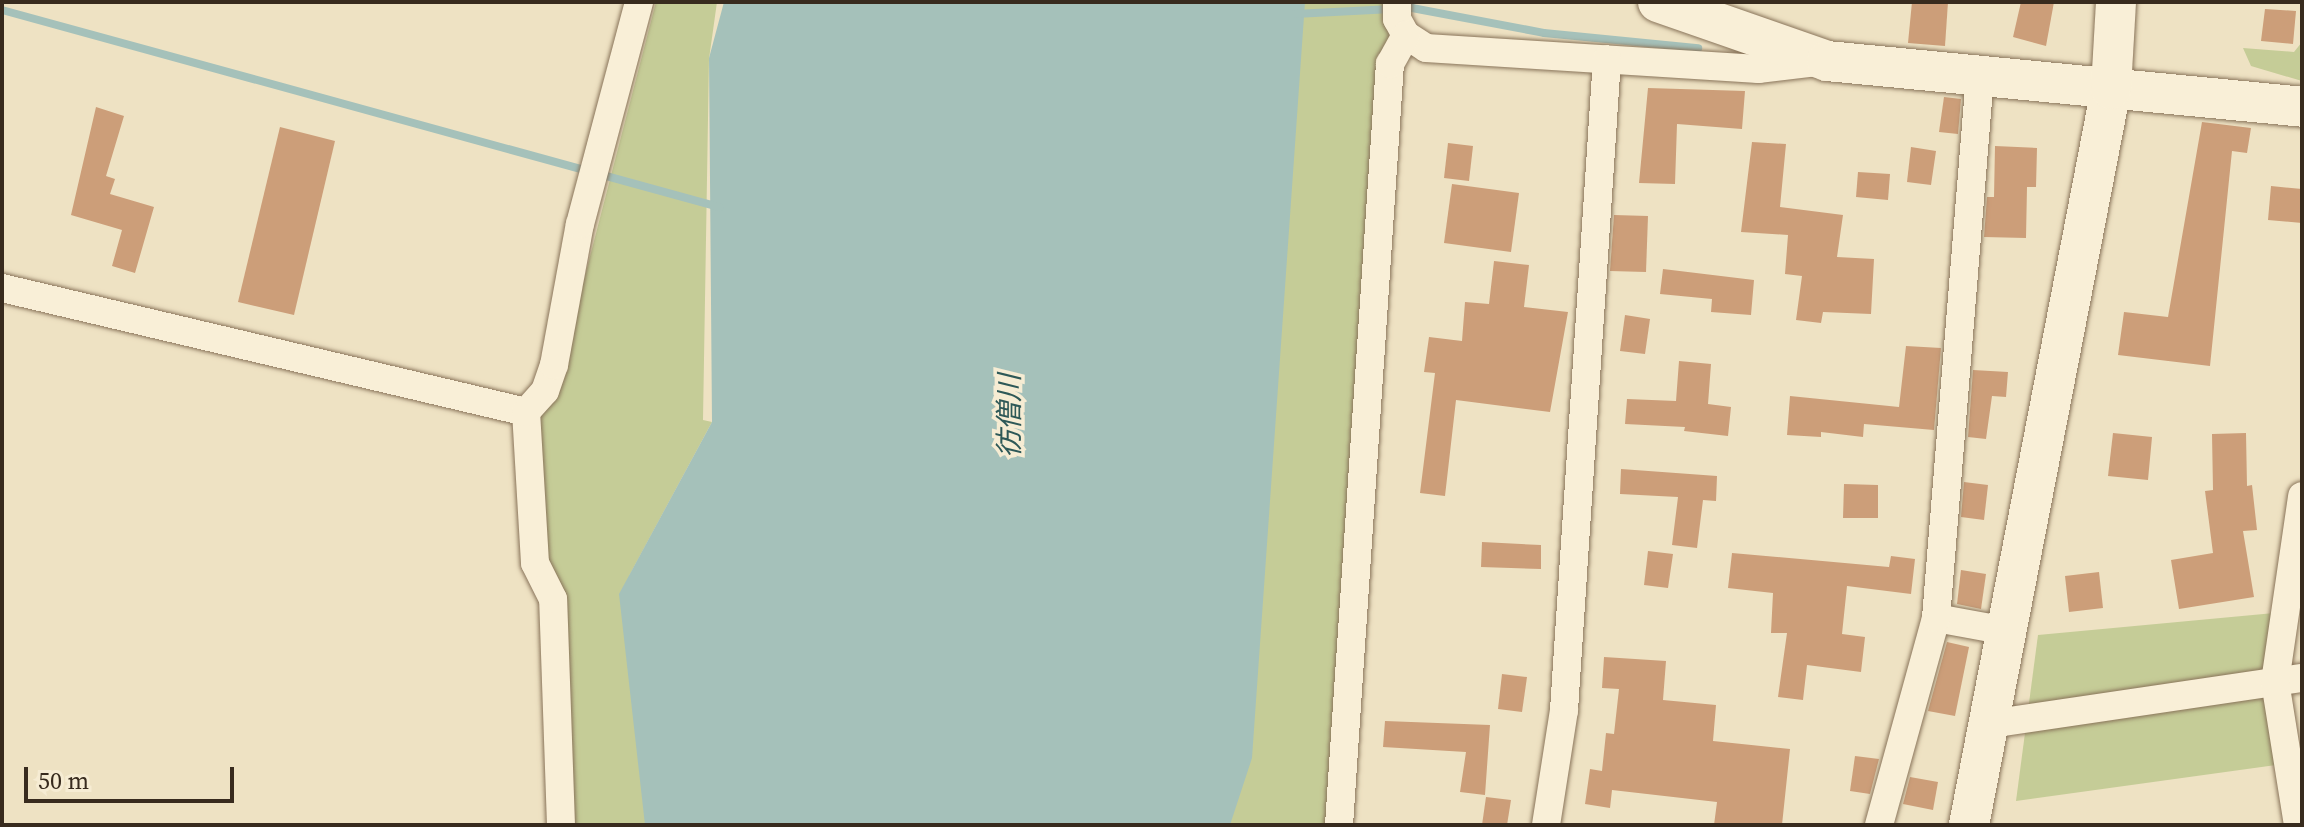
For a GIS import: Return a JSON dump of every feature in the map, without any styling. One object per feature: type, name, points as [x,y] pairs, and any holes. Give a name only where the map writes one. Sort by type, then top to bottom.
[{"type":"street","points":[[561,825],[553,599],[535,563],[526,412],[545,391],[554,365],[580,224],[639,2]]},
{"type":"street","points":[[1397,2],[1397,19],[1406,35],[1426,48],[1758,69],[1827,61],[2302,107]]},
{"type":"street","points":[[1658,2],[1827,61]]},
{"type":"street","points":[[1969,825],[2111,89],[2116,2]]},
{"type":"street","points":[[1339,825],[1390,64],[1406,35]]},
{"type":"street","points":[[1546,825],[1564,710],[1607,59]]},
{"type":"street","points":[[1879,825],[1936,618],[1980,76]]},
{"type":"street","points":[[2,288],[526,412]]},
{"type":"street","points":[[2298,814],[2288,680],[2302,496]]},
{"type":"street","points":[[1936,618],[2007,631]]},
{"type":"street","points":[[1989,724],[2288,680]]},
{"type":"green space","points":[[656,2],[717,2],[709,59],[703,420],[712,422],[629,576],[652,825],[561,825],[546,554],[531,420],[552,403]]},
{"type":"green space","points":[[1233,2],[1391,2],[1339,825],[1220,825]]},
{"type":"green space","points":[[2302,42],[2302,81],[2251,66],[2243,48],[2294,52]]},
{"type":"green space","points":[[2285,612],[2276,765],[2016,801],[2038,635]]},
{"type":"water","name":"彷僧川","points":[[724,2],[1305,2],[1252,758],[1230,825],[645,825],[619,594],[712,422],[709,58]]},
{"type":"building","points":[[1912,2],[1948,2],[1945,46],[1908,43]]},
{"type":"building","points":[[2021,2],[2054,2],[2046,46],[2013,37]]},
{"type":"building","points":[[2265,9],[2296,11],[2293,44],[2261,41]]},
{"type":"building","points":[[1648,88],[1745,91],[1742,129],[1677,124],[1675,184],[1639,183]]},
{"type":"building","points":[[1944,97],[1961,99],[1958,134],[1939,132]]},
{"type":"building","points":[[96,107],[124,116],[106,176],[115,179],[110,194],[154,207],[135,273],[112,266],[122,230],[71,215]]},
{"type":"building","points":[[2202,122],[2251,128],[2247,153],[2232,151],[2210,366],[2118,355],[2124,312],[2168,317]]},
{"type":"building","points":[[280,127],[335,141],[294,315],[238,302]]},
{"type":"building","points":[[1752,142],[1786,144],[1780,207],[1843,215],[1837,257],[1874,259],[1871,314],[1823,312],[1821,323],[1796,320],[1802,276],[1785,274],[1788,235],[1741,232]]},
{"type":"building","points":[[1448,143],[1473,146],[1469,181],[1444,178]]},
{"type":"building","points":[[1995,146],[2037,148],[2036,187],[2027,187],[2026,238],[1984,237],[1987,197],[1994,197]]},
{"type":"building","points":[[1911,147],[1936,151],[1931,185],[1907,182]]},
{"type":"building","points":[[1858,172],[1890,174],[1888,200],[1856,197]]},
{"type":"building","points":[[1452,184],[1519,193],[1511,252],[1444,243]]},
{"type":"building","points":[[2271,186],[2302,189],[2302,223],[2268,220]]},
{"type":"building","points":[[1614,215],[1648,216],[1646,272],[1610,271]]},
{"type":"building","points":[[1494,261],[1529,265],[1524,307],[1568,312],[1550,412],[1456,400],[1445,496],[1420,493],[1435,373],[1424,372],[1429,337],[1462,341],[1465,302],[1489,304]]},
{"type":"building","points":[[1663,269],[1754,280],[1751,315],[1711,312],[1712,299],[1660,294]]},
{"type":"building","points":[[1625,315],[1650,319],[1645,354],[1620,351]]},
{"type":"building","points":[[1906,346],[1941,348],[1934,430],[1864,424],[1863,437],[1821,432],[1821,437],[1787,435],[1790,396],[1899,407]]},
{"type":"building","points":[[1679,361],[1711,364],[1708,404],[1731,407],[1728,436],[1684,431],[1685,427],[1625,424],[1627,399],[1676,401]]},
{"type":"building","points":[[1973,370],[2008,372],[2006,397],[1992,396],[1986,439],[1968,437]]},
{"type":"building","points":[[2113,433],[2152,437],[2148,480],[2108,476]]},
{"type":"building","points":[[2246,433],[2247,486],[2252,485],[2257,530],[2243,531],[2254,597],[2179,609],[2171,560],[2213,553],[2205,491],[2213,490],[2212,434]]},
{"type":"building","points":[[1621,469],[1717,476],[1716,501],[1703,500],[1697,548],[1672,545],[1678,497],[1620,494]]},
{"type":"building","points":[[1964,482],[1988,485],[1984,520],[1961,517]]},
{"type":"building","points":[[1844,484],[1878,485],[1878,518],[1843,518]]},
{"type":"building","points":[[1482,542],[1541,545],[1541,569],[1481,567]]},
{"type":"building","points":[[1648,551],[1673,554],[1668,588],[1644,585]]},
{"type":"building","points":[[1732,553],[1889,567],[1891,556],[1915,559],[1911,594],[1847,586],[1842,634],[1865,637],[1861,672],[1807,665],[1803,700],[1778,697],[1787,633],[1771,633],[1773,593],[1728,588]]},
{"type":"building","points":[[1961,570],[1986,574],[1981,609],[1957,604]]},
{"type":"building","points":[[2099,572],[2103,608],[2069,612],[2065,576]]},
{"type":"building","points":[[1947,642],[1969,647],[1955,716],[1928,711]]},
{"type":"building","points":[[1604,657],[1666,661],[1663,700],[1716,705],[1713,741],[1790,749],[1782,825],[1714,825],[1717,802],[1612,790],[1610,808],[1585,804],[1590,769],[1602,771],[1606,733],[1614,734],[1619,689],[1602,688]]},
{"type":"building","points":[[1502,674],[1527,677],[1522,712],[1498,709]]},
{"type":"building","points":[[1385,721],[1490,725],[1485,795],[1460,792],[1466,752],[1383,747]]},
{"type":"building","points":[[1855,756],[1879,759],[1870,794],[1850,791]]},
{"type":"building","points":[[1910,777],[1938,782],[1933,810],[1903,804]]},
{"type":"building","points":[[1486,797],[1511,800],[1507,825],[1482,825]]},
{"type":"waterway","points":[[1295,14],[1412,8],[1544,33],[1698,48]]},
{"type":"waterway","points":[[2,10],[719,207]]}]
